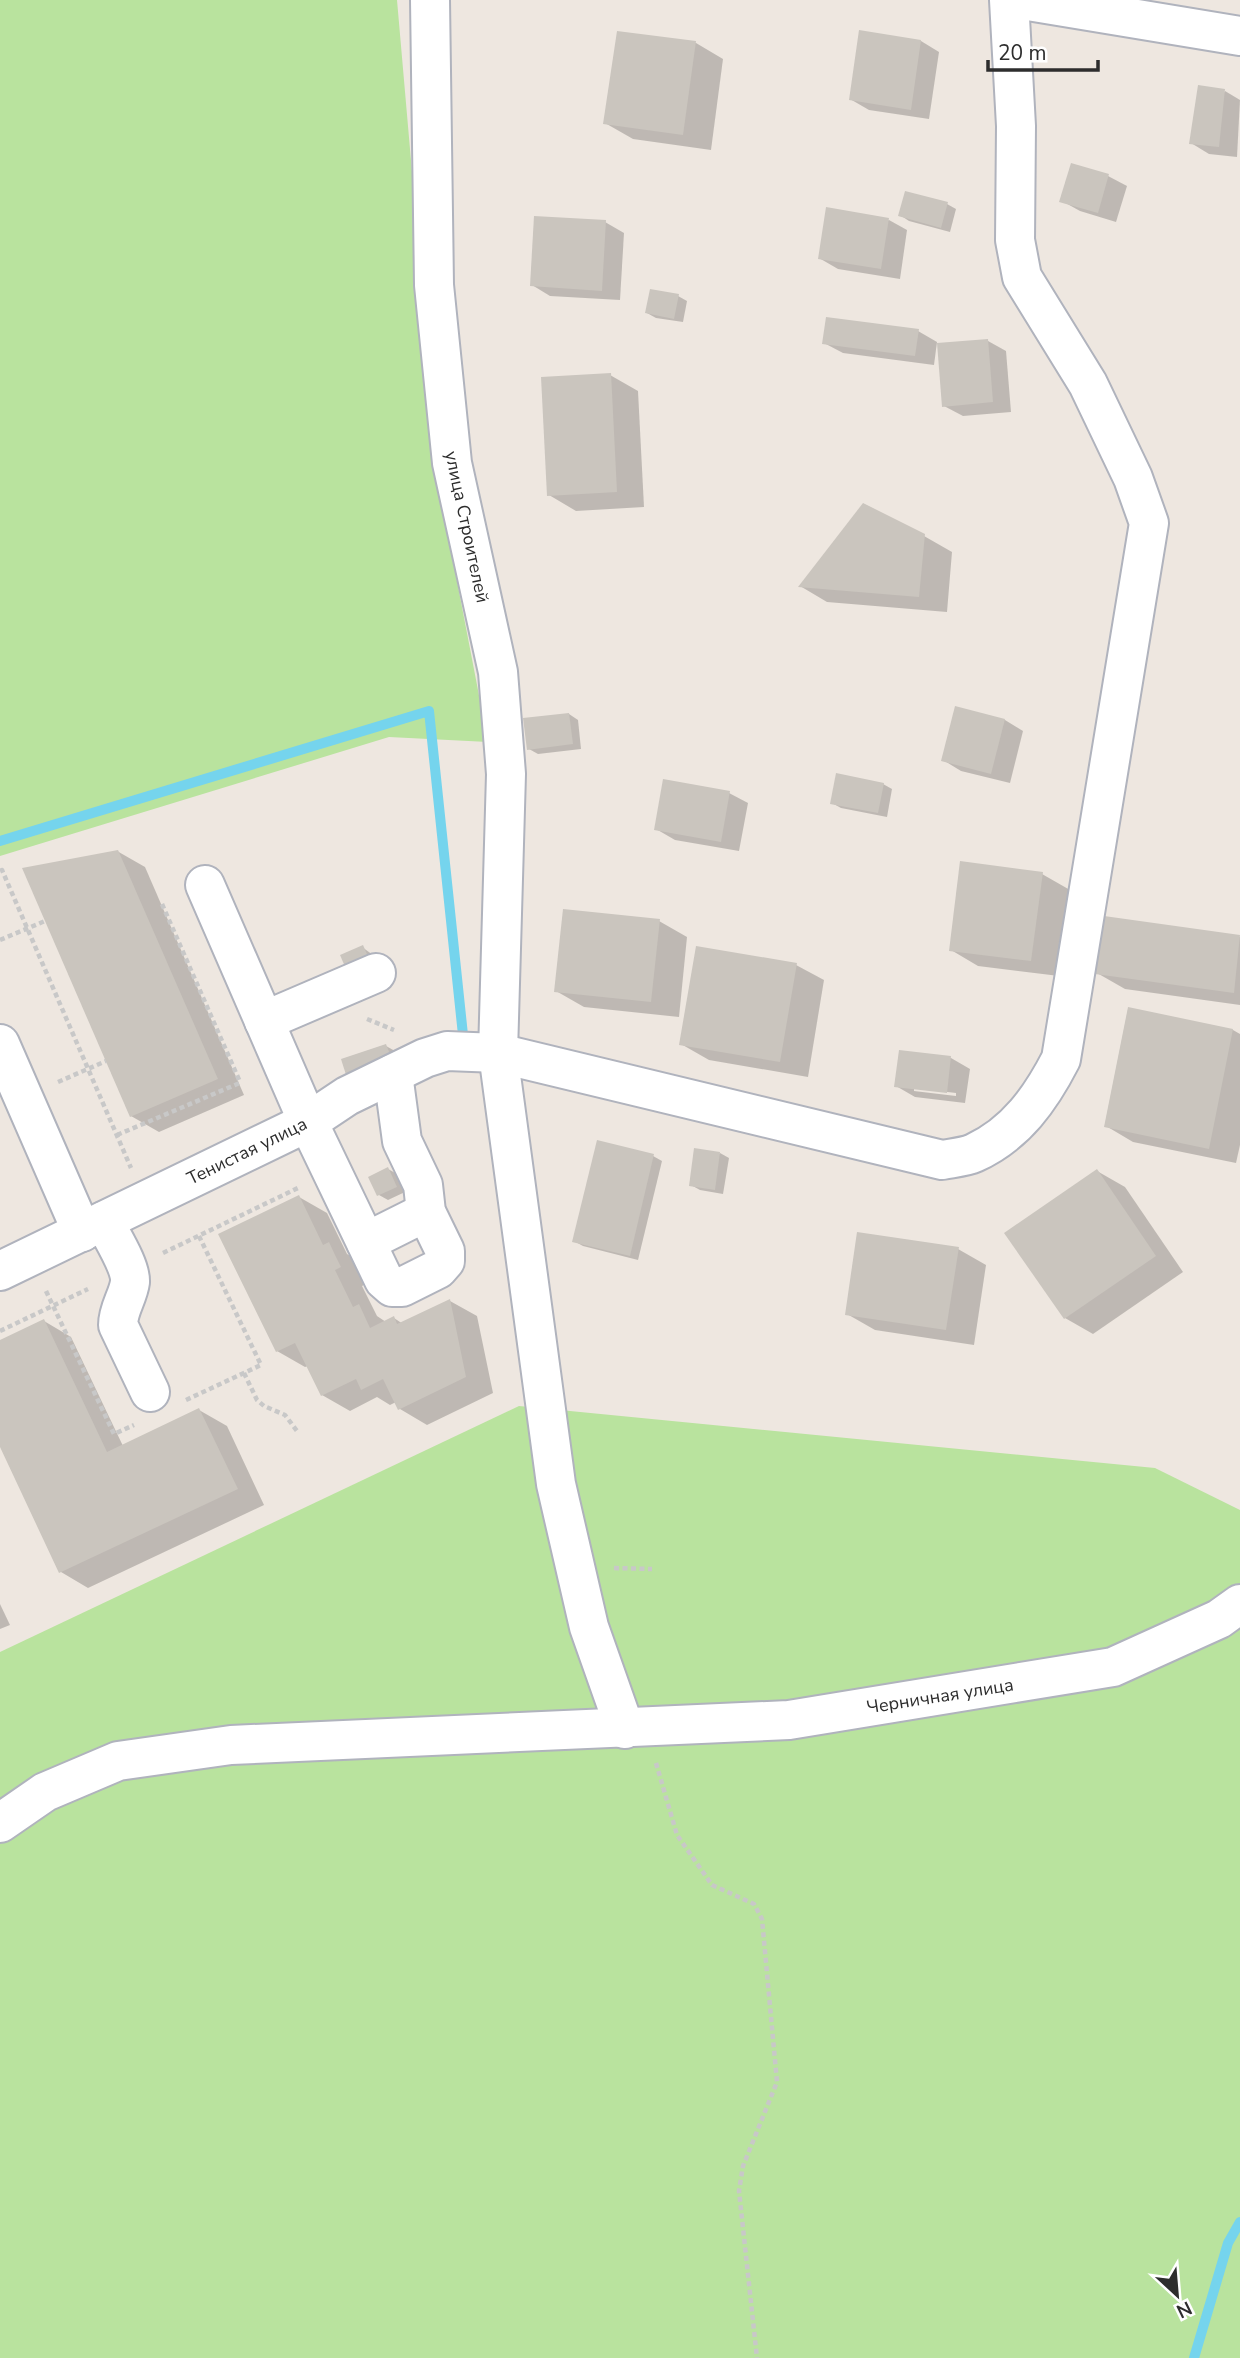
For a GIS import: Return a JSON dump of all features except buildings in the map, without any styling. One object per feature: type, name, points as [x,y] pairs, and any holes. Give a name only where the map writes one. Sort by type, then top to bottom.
[{"type":"street","name":"улица Строителей","points":[[430,0],[434,285],[452,463],[498,672],[506,774],[498,1053],[556,1484],[589,1627],[625,1729]]},
{"type":"street","name":"Тенистая улица","points":[[0,1271],[308,1122],[347,1096],[409,1066],[447,1052],[498,1053],[942,1160],[972,1154],[997,1139],[1026,1116],[1045,1091],[1061,1059],[1149,523],[1133,478],[1088,384],[1022,277],[1015,240],[1016,126],[1009,0]]},
{"type":"street","points":[[1022,0],[1240,36]]},
{"type":"street","points":[[205,885],[308,1122],[384,1280],[392,1287],[402,1287],[438,1269],[445,1261],[445,1251],[426,1212],[423,1185],[402,1141],[409,1066]]},
{"type":"street","points":[[264,1021],[376,973]]},
{"type":"street","points":[[0,1044],[93,1226],[128,1270],[130,1283],[118,1313],[118,1325],[150,1392]]},
{"type":"street","points":[[366,1242],[426,1212]]},
{"type":"street","name":"Черничная улица","points":[[0,1823],[46,1792],[118,1761],[231,1745],[789,1720],[1113,1667],[1219,1619],[1240,1604]]},
{"type":"path","points":[[0,872],[2,870],[146,1201]]},
{"type":"path","points":[[162,904],[240,1082]]},
{"type":"path","points":[[0,940],[44,921]]},
{"type":"path","points":[[318,998],[403,1034],[409,1066]]},
{"type":"path","points":[[70,1076],[106,1061]]},
{"type":"path","points":[[117,1135],[282,1064]]},
{"type":"path","points":[[0,1331],[332,1172]]},
{"type":"path","points":[[244,1373],[257,1400],[285,1415],[297,1431]]},
{"type":"path","points":[[625,1729],[654,1757],[677,1835],[712,1885],[754,1904],[762,1919],[777,2082],[743,2166],[739,2191],[757,2358]]},
{"type":"green space","points":[[0,0],[397,0],[440,493],[488,742],[389,737],[0,856]]},
{"type":"green space","points":[[519,1406],[1155,1468],[1240,1510],[1240,2358],[0,2358],[0,1652]]},
{"type":"waterway","points":[[0,841],[429,711],[463,1035]]},
{"type":"waterway","points":[[1194,2358],[1228,2243],[1240,2222]]}]
